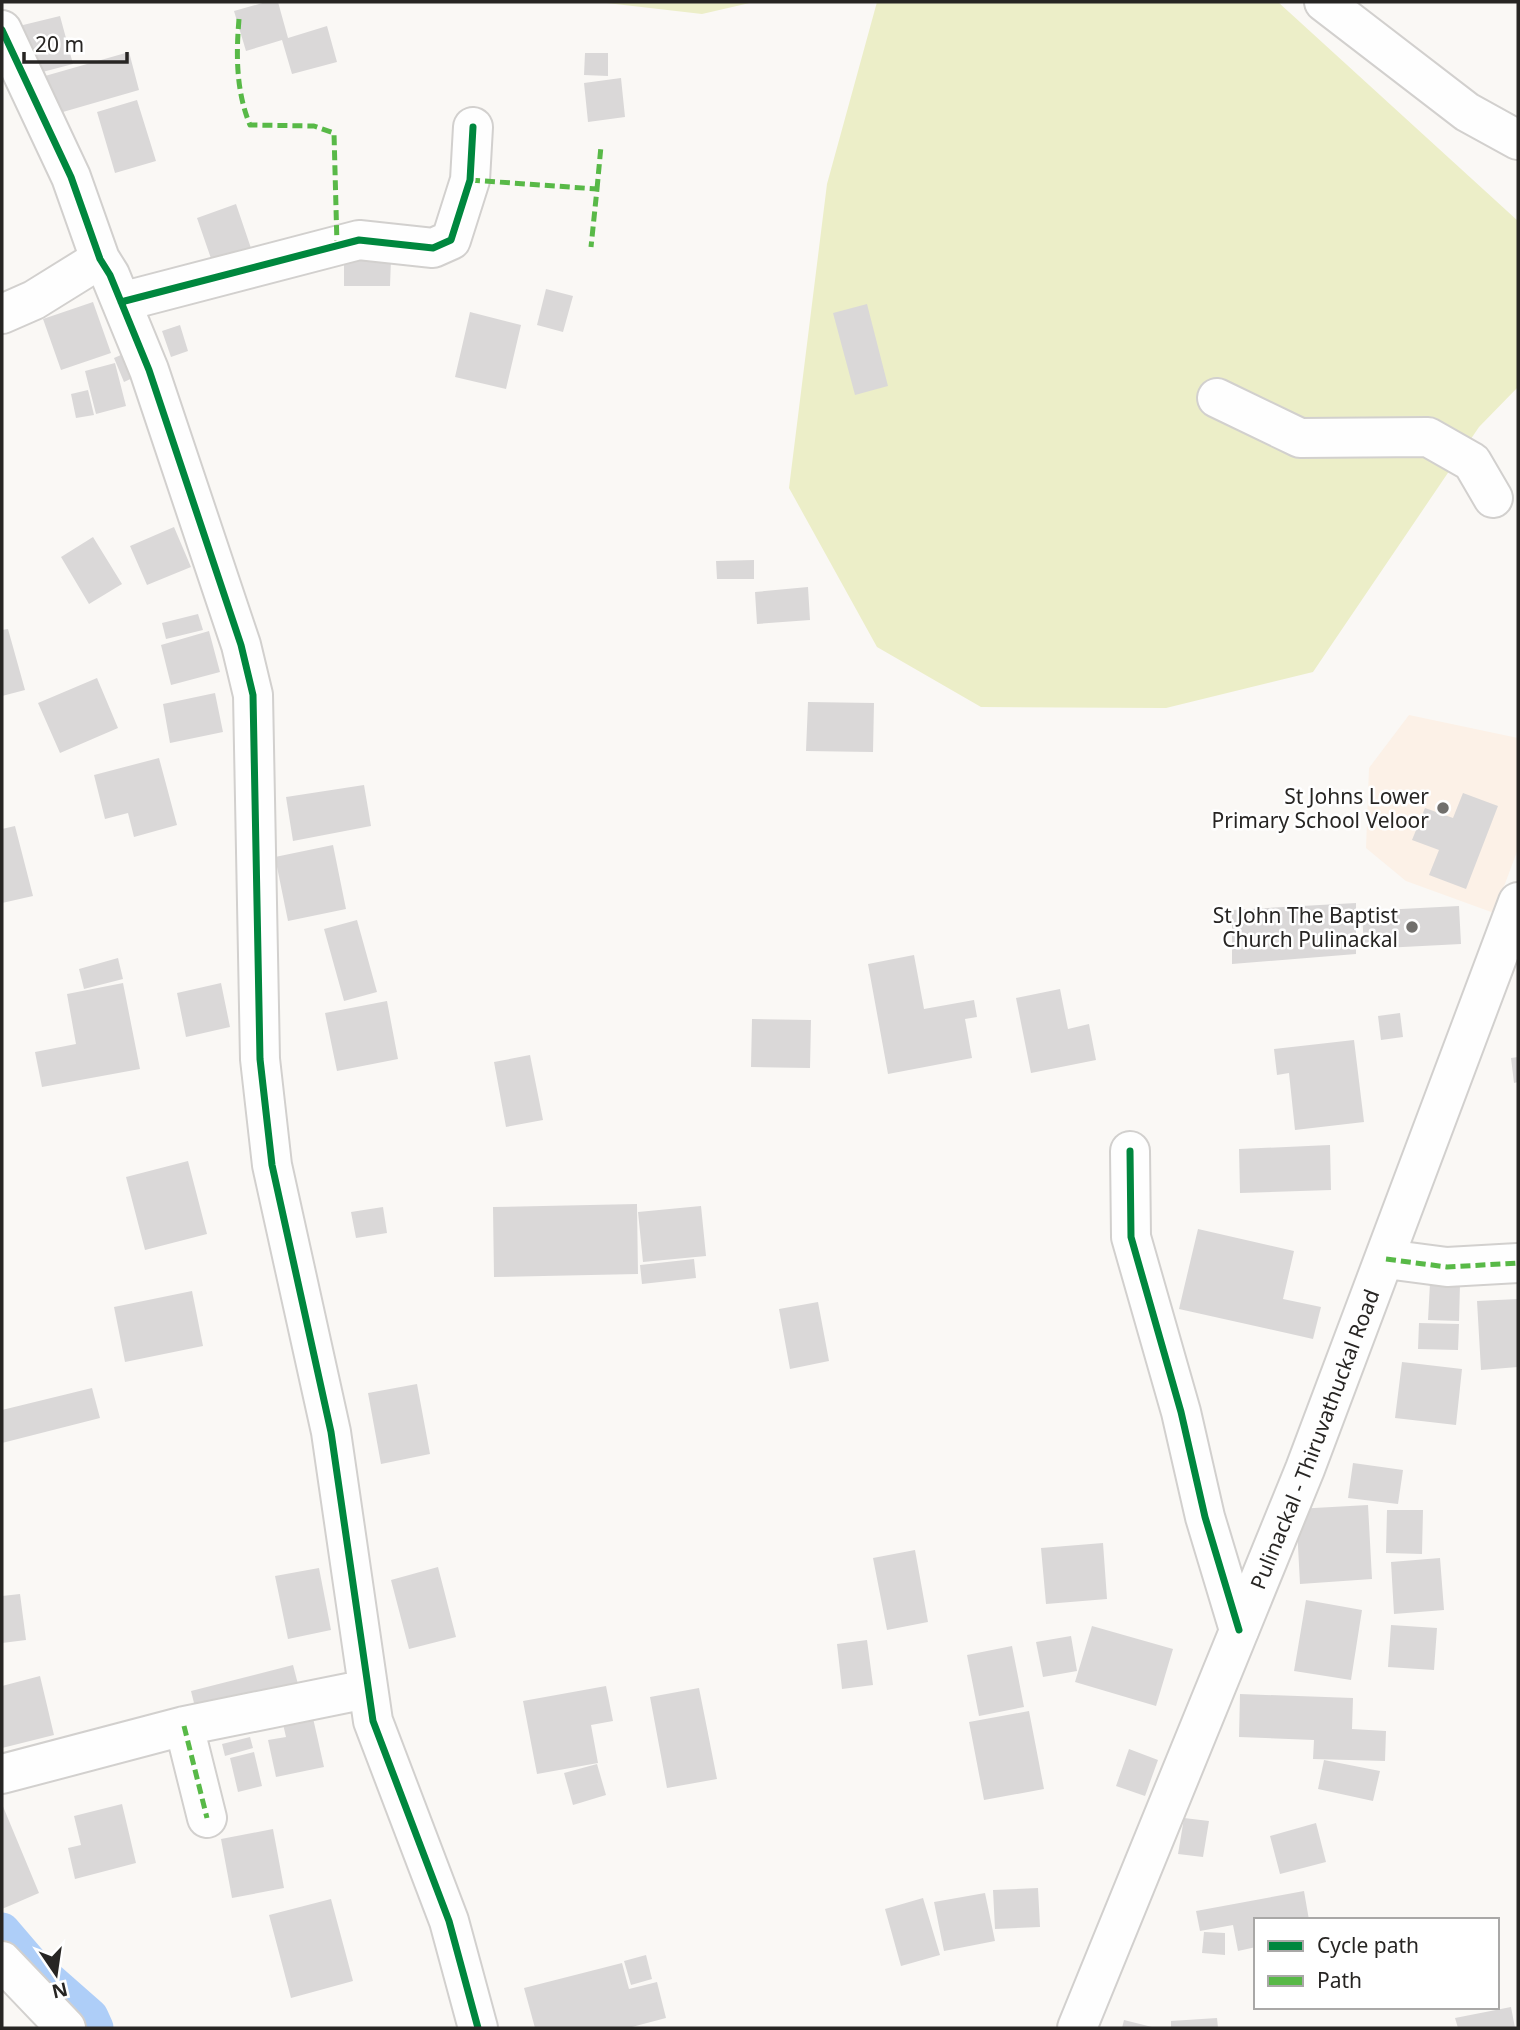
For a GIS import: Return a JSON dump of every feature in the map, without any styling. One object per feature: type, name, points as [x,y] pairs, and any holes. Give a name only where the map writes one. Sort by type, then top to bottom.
[{"type":"street","points":[[1324,2],[1467,111],[1518,140]]},
{"type":"street","points":[[2,30],[71,177],[100,258],[149,370],[241,645],[253,695],[257,959],[263,1086],[272,1165],[331,1432],[373,1721],[449,1921],[478,2028]]},
{"type":"street","points":[[121,302],[359,240],[433,248],[451,240],[470,180],[473,127]]},
{"type":"street","points":[[2,314],[34,300],[100,258]]},
{"type":"street","points":[[1217,398],[1300,438],[1428,437],[1472,462],[1493,498]]},
{"type":"street","name":"Pulinackal - Thiruvathuckal Road","points":[[1077,2028],[1508,960],[1518,902]]},
{"type":"street","points":[[1130,1151],[1131,1237],[1181,1412],[1205,1517],[1239,1630]]},
{"type":"street","points":[[1386,1259],[1447,1266],[1518,1263]]},
{"type":"street","points":[[2,1774],[184,1726],[367,1689]]},
{"type":"street","points":[[184,1726],[207,1818]]},
{"type":"street","points":[[2,1961],[66,2028]]},
{"type":"shaded area","name":"St Johns Lower Primary School Veloor","points":[[1409,715],[1518,738],[1518,849],[1494,913],[1406,881],[1366,848],[1369,768]]},
{"type":"green space","points":[[598,2],[754,2],[702,14]]},
{"type":"green space","points":[[877,2],[1278,2],[1518,221],[1518,387],[1479,427],[1313,672],[1166,708],[981,707],[877,647],[789,488],[827,184]]},
{"type":"building","points":[[266,2],[278,2],[288,38],[327,26],[337,62],[292,74],[282,40],[246,51],[234,11]]},
{"type":"building","points":[[60,16],[73,64],[31,75],[19,26]]},
{"type":"building","points":[[129,52],[139,90],[56,114],[45,76]]},
{"type":"building","points":[[585,53],[608,53],[608,76],[584,75]]},
{"type":"building","points":[[621,78],[625,117],[588,122],[584,83]]},
{"type":"building","points":[[137,100],[156,161],[115,173],[97,112]]},
{"type":"building","points":[[236,204],[254,257],[215,270],[197,218]]},
{"type":"building","points":[[344,259],[391,259],[390,286],[344,286]]},
{"type":"building","points":[[546,289],[573,296],[563,332],[537,325]]},
{"type":"building","points":[[93,302],[111,353],[61,370],[43,319]]},
{"type":"building","points":[[867,304],[888,386],[855,395],[833,313]]},
{"type":"building","points":[[470,312],[521,325],[506,389],[455,377]]},
{"type":"building","points":[[180,325],[188,351],[171,357],[162,331]]},
{"type":"building","points":[[130,351],[141,374],[124,382],[114,358]]},
{"type":"building","points":[[115,363],[126,406],[96,414],[85,371]]},
{"type":"building","points":[[88,390],[94,415],[76,418],[71,394]]},
{"type":"building","points":[[174,527],[191,567],[147,585],[130,546]]},
{"type":"building","points":[[93,537],[122,584],[89,604],[61,557]]},
{"type":"building","points":[[754,560],[754,579],[717,579],[716,561]]},
{"type":"building","points":[[808,587],[810,620],[757,624],[755,592]]},
{"type":"building","points":[[198,614],[203,630],[166,639],[162,623]]},
{"type":"building","points":[[8,629],[25,690],[2,696],[2,630]]},
{"type":"building","points":[[209,631],[220,672],[171,685],[161,645]]},
{"type":"building","points":[[97,678],[118,728],[60,753],[38,703]]},
{"type":"building","points":[[215,693],[223,732],[170,743],[163,704]]},
{"type":"building","points":[[808,702],[874,703],[873,752],[806,751]]},
{"type":"building","points":[[159,758],[177,825],[134,837],[128,813],[105,819],[94,775]]},
{"type":"building","points":[[364,785],[371,826],[293,841],[286,797]]},
{"type":"building","points":[[1463,793],[1498,806],[1466,889],[1429,875],[1439,850],[1412,840],[1425,808],[1453,818]]},
{"type":"building","points":[[15,826],[33,896],[2,903],[2,829]]},
{"type":"building","points":[[333,845],[346,909],[288,921],[275,857]]},
{"type":"building","points":[[1356,903],[1356,954],[1232,964],[1232,910]]},
{"type":"building","name":"St John The Baptist Church Pulinackal","points":[[1459,906],[1461,944],[1364,949],[1362,911]]},
{"type":"building","points":[[357,920],[377,992],[344,1001],[324,929]]},
{"type":"building","points":[[914,955],[924,1009],[974,1000],[977,1017],[965,1019],[972,1058],[888,1074],[868,964]]},
{"type":"building","points":[[118,958],[123,979],[84,989],[79,969]]},
{"type":"building","points":[[123,983],[140,1069],[42,1087],[35,1052],[76,1044],[67,994]]},
{"type":"building","points":[[221,983],[230,1027],[186,1037],[177,993]]},
{"type":"building","points":[[1060,989],[1068,1029],[1089,1024],[1096,1060],[1031,1073],[1016,998]]},
{"type":"building","points":[[387,1001],[398,1059],[337,1071],[325,1013]]},
{"type":"building","points":[[1400,1013],[1403,1037],[1381,1040],[1378,1016]]},
{"type":"building","points":[[752,1019],[811,1020],[810,1068],[751,1067]]},
{"type":"building","points":[[1354,1040],[1364,1122],[1295,1130],[1289,1073],[1277,1075],[1274,1049]]},
{"type":"building","points":[[530,1055],[543,1120],[506,1127],[494,1062]]},
{"type":"building","points":[[1518,1057],[1518,1082],[1514,1083],[1511,1058]]},
{"type":"building","points":[[1330,1145],[1331,1190],[1240,1193],[1239,1149]]},
{"type":"building","points":[[188,1161],[207,1234],[145,1250],[126,1177]]},
{"type":"building","points":[[637,1204],[638,1274],[494,1277],[493,1207]]},
{"type":"building","points":[[701,1206],[706,1256],[643,1262],[638,1212]]},
{"type":"building","points":[[383,1207],[387,1233],[356,1238],[351,1212]]},
{"type":"building","points":[[1198,1229],[1294,1251],[1283,1299],[1321,1307],[1313,1339],[1179,1309]]},
{"type":"building","points":[[694,1259],[696,1278],[642,1284],[640,1265]]},
{"type":"building","points":[[1430,1283],[1460,1284],[1459,1321],[1428,1320]]},
{"type":"building","points":[[192,1291],[203,1346],[125,1362],[114,1307]]},
{"type":"building","points":[[1518,1299],[1518,1367],[1481,1370],[1477,1301]]},
{"type":"building","points":[[818,1302],[829,1361],[790,1369],[779,1309]]},
{"type":"building","points":[[1419,1323],[1459,1324],[1458,1350],[1418,1349]]},
{"type":"building","points":[[1402,1362],[1462,1369],[1456,1425],[1395,1418]]},
{"type":"building","points":[[417,1384],[430,1454],[381,1464],[368,1393]]},
{"type":"building","points":[[92,1388],[100,1418],[2,1443],[2,1410]]},
{"type":"building","points":[[1353,1463],[1403,1470],[1398,1504],[1348,1498]]},
{"type":"building","points":[[1368,1505],[1372,1579],[1300,1584],[1296,1509]]},
{"type":"building","points":[[1387,1510],[1423,1510],[1422,1554],[1386,1553]]},
{"type":"building","points":[[1103,1543],[1107,1599],[1046,1604],[1041,1548]]},
{"type":"building","points":[[915,1550],[928,1622],[887,1630],[873,1558]]},
{"type":"building","points":[[1440,1558],[1444,1610],[1394,1614],[1391,1562]]},
{"type":"building","points":[[438,1567],[456,1637],[409,1649],[391,1580]]},
{"type":"building","points":[[319,1568],[331,1630],[288,1639],[275,1576]]},
{"type":"building","points":[[20,1594],[26,1640],[2,1643],[2,1596]]},
{"type":"building","points":[[1306,1600],[1362,1610],[1351,1680],[1294,1671]]},
{"type":"building","points":[[1391,1625],[1437,1628],[1434,1670],[1388,1667]]},
{"type":"building","points":[[1092,1626],[1173,1649],[1156,1706],[1075,1682]]},
{"type":"building","points":[[1071,1636],[1077,1671],[1043,1677],[1036,1642]]},
{"type":"building","points":[[867,1640],[873,1685],[842,1689],[837,1644]]},
{"type":"building","points":[[1012,1646],[1024,1707],[979,1716],[967,1655]]},
{"type":"building","points":[[293,1665],[299,1688],[197,1715],[191,1691]]},
{"type":"building","points":[[40,1676],[54,1735],[2,1748],[2,1686]]},
{"type":"building","points":[[606,1686],[613,1721],[591,1725],[598,1763],[537,1774],[523,1701]]},
{"type":"building","points":[[699,1688],[717,1779],[667,1788],[650,1697]]},
{"type":"building","points":[[1240,1694],[1353,1698],[1352,1729],[1386,1731],[1385,1761],[1313,1759],[1314,1740],[1239,1737]]},
{"type":"building","points":[[1029,1711],[1044,1789],[984,1800],[969,1722]]},
{"type":"building","points":[[313,1718],[324,1767],[276,1777],[268,1740],[286,1737],[283,1724]]},
{"type":"building","points":[[250,1737],[253,1748],[225,1756],[222,1744]]},
{"type":"building","points":[[1129,1749],[1158,1760],[1145,1796],[1116,1786]]},
{"type":"building","points":[[254,1752],[262,1786],[238,1792],[230,1758]]},
{"type":"building","points":[[1324,1760],[1380,1771],[1373,1801],[1318,1789]]},
{"type":"building","points":[[597,1764],[606,1795],[573,1805],[564,1773]]},
{"type":"building","points":[[2,1804],[39,1893],[2,1909]]},
{"type":"building","points":[[122,1804],[136,1863],[75,1879],[68,1848],[81,1845],[74,1816]]},
{"type":"building","points":[[1184,1818],[1209,1821],[1203,1857],[1178,1854]]},
{"type":"building","points":[[1316,1823],[1326,1862],[1280,1874],[1270,1836]]},
{"type":"building","points":[[273,1829],[284,1888],[232,1898],[221,1839]]},
{"type":"building","points":[[1038,1888],[1040,1927],[995,1929],[993,1890]]},
{"type":"building","points":[[1304,1891],[1309,1918],[1254,1918],[1254,1947],[1238,1951],[1233,1925],[1200,1931],[1196,1911]]},
{"type":"building","points":[[985,1893],[995,1941],[944,1951],[934,1902]]},
{"type":"building","points":[[923,1898],[940,1955],[901,1966],[885,1909]]},
{"type":"building","points":[[331,1899],[353,1981],[291,1998],[269,1915]]},
{"type":"building","points":[[1204,1932],[1225,1933],[1225,1955],[1202,1953]]},
{"type":"building","points":[[646,1955],[652,1979],[631,1985],[624,1961]]},
{"type":"building","points":[[622,1963],[629,1989],[657,1982],[666,2018],[628,2028],[535,2028],[524,1988]]},
{"type":"building","points":[[1511,2007],[1515,2028],[1458,2028],[1455,2018]]},
{"type":"building","points":[[1217,2018],[1218,2028],[1171,2028],[1171,2021]]},
{"type":"building","points":[[1124,2020],[1152,2027],[1152,2028],[1122,2028]]},
{"type":"waterway","points":[[2,1931],[32,1966],[90,2017],[95,2028]]},
{"type":"marked path","points":[[239,19],[238,73],[250,125],[314,126],[334,133],[337,245]]},
{"type":"marked path","points":[[597,189],[601,146]]},
{"type":"marked path","points":[[470,180],[597,189],[591,247]]},
{"type":"marked path","points":[[1386,1259],[1447,1267],[1518,1263]]},
{"type":"marked path","points":[[184,1726],[207,1818]]},
{"type":"cycle path","points":[[2,30],[71,177],[100,259],[110,275],[149,370],[241,645],[253,695],[260,1059],[272,1165],[331,1432],[373,1721],[449,1921],[478,2028]]},
{"type":"cycle path","points":[[121,302],[359,240],[433,248],[451,240],[470,180],[473,127]]},
{"type":"cycle path","points":[[1130,1151],[1131,1237],[1181,1412],[1205,1517],[1239,1630]]},
{"type":"place","name":"St Johns Lower Primary School Veloor","points":[[1443,808]]},
{"type":"place","name":"St John The Baptist Church Pulinackal","points":[[1412,927]]}]
